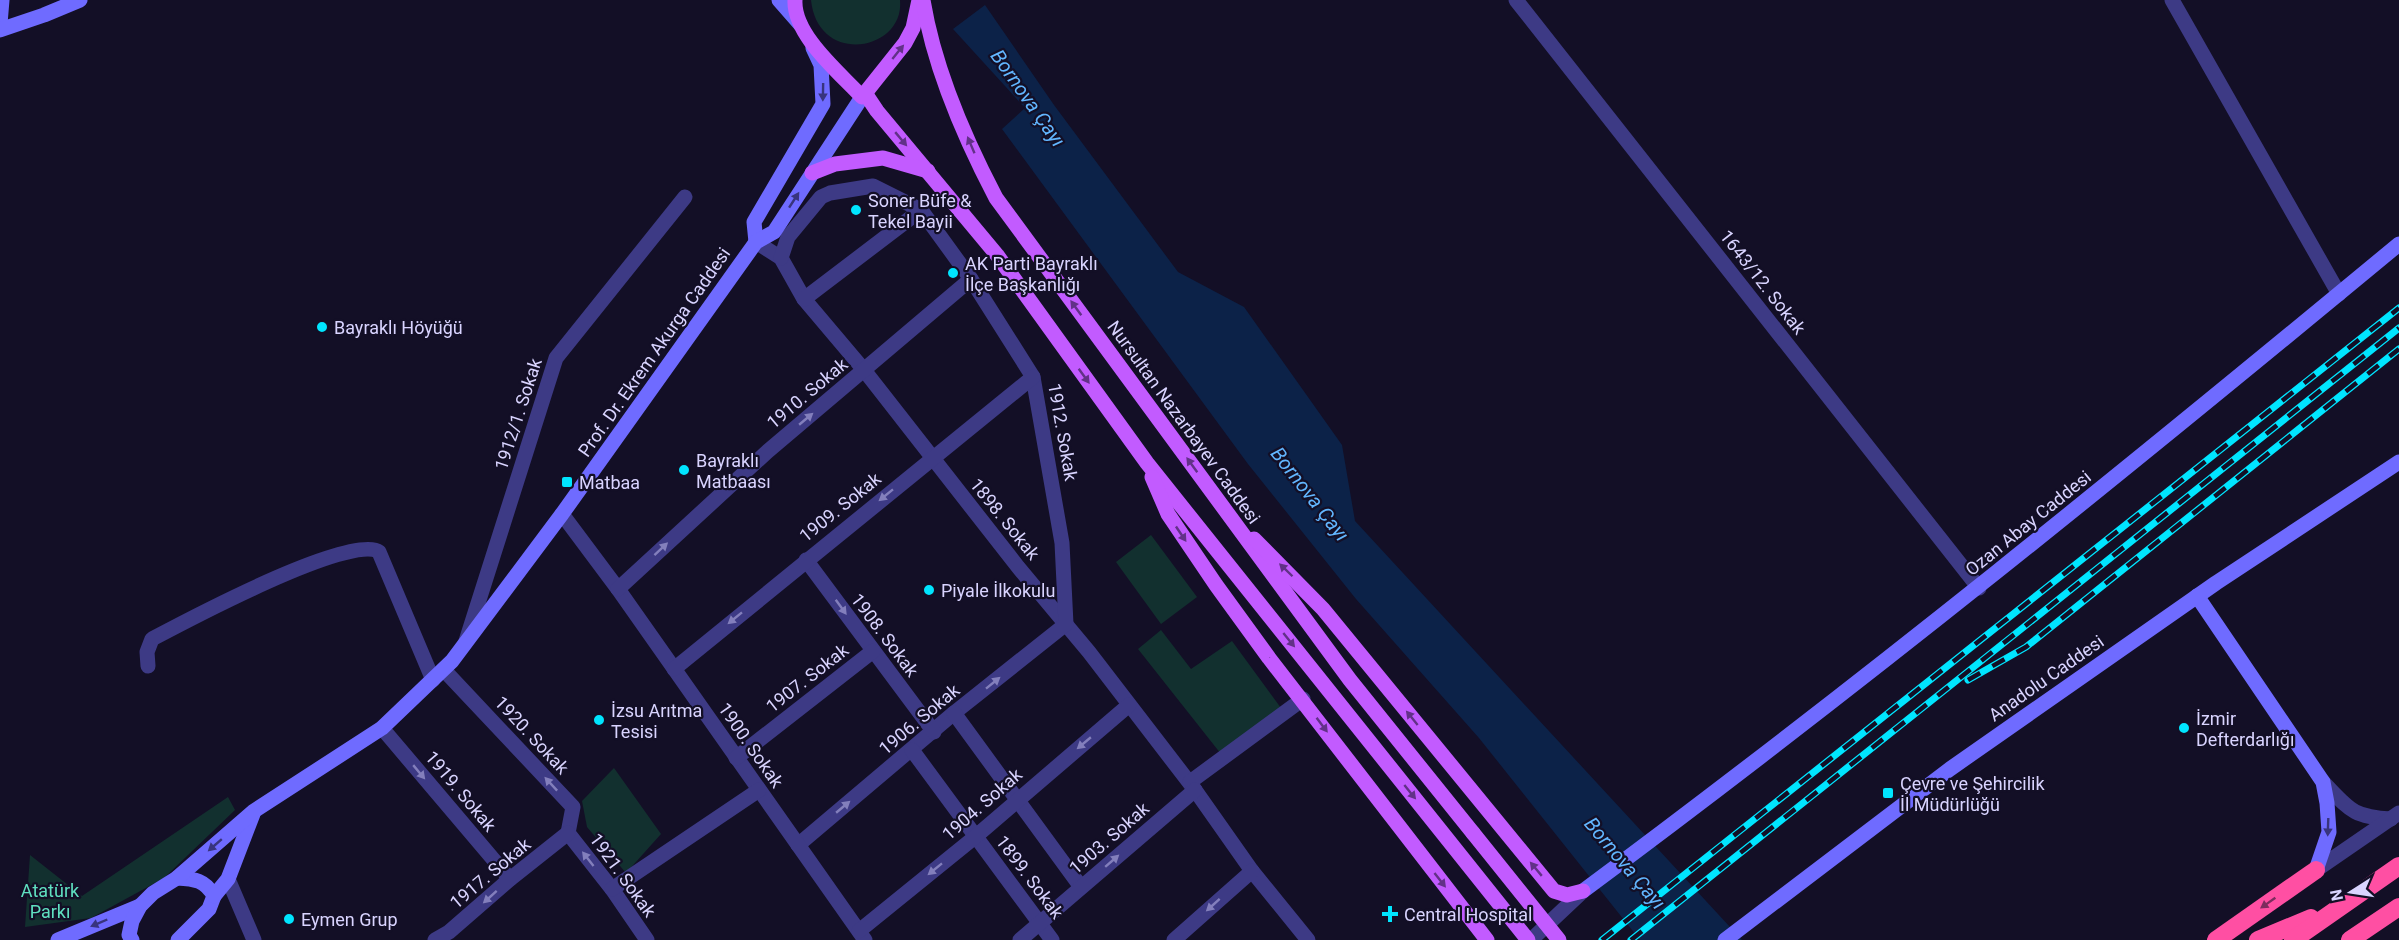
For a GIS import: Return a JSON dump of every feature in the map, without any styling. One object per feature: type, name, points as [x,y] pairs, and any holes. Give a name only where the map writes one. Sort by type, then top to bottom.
[{"type":"highway","points":[[2293,940],[2399,866]]},
{"type":"highway","points":[[2216,940],[2316,870]]},
{"type":"highway","points":[[2258,940],[2349,902]]},
{"type":"highway","points":[[2350,940],[2399,907]]},
{"type":"main road","points":[[0,24],[2,0]]},
{"type":"main road","points":[[0,30],[80,0]]},
{"type":"main road","points":[[780,0],[928,171],[997,255],[1147,463],[1529,940]]},
{"type":"main road","points":[[756,242],[754,222],[823,104],[821,65],[804,30],[795,0]]},
{"type":"main road","points":[[863,95],[905,43],[913,28],[921,0]]},
{"type":"main road","name":"Nursultan Nazarbayev Caddesi","points":[[921,0],[941,69],[980,168],[996,198],[1350,680],[1559,940]]},
{"type":"main road","name":"Prof. Dr. Ekrem Akurga Caddesi","points":[[140,906],[153,892],[177,878],[254,811],[382,728],[438,675],[465,644],[562,514],[756,242],[774,232],[863,95]]},
{"type":"main road","points":[[812,173],[835,164],[883,158],[928,171]]},
{"type":"main road","name":"Ozan Abay Caddesi","points":[[1583,891],[1674,824],[1979,588],[2399,244]]},
{"type":"main road","name":"Anadolu Caddesi","points":[[1731,935],[1922,789],[2197,596],[2399,462]]},
{"type":"main road","points":[[1147,463],[1168,514],[1216,585],[1487,940]]},
{"type":"main road","points":[[1226,513],[1292,575],[1323,609],[1554,891],[1567,895],[1583,891]]},
{"type":"main road","points":[[2197,596],[2323,782],[2329,832],[2316,870]]},
{"type":"main road","points":[[178,940],[208,909],[213,896],[228,879],[254,811]]},
{"type":"main road","points":[[177,878],[201,881],[209,887],[213,896]]},
{"type":"main road","points":[[58,940],[140,906]]},
{"type":"main road","points":[[132,940],[129,935],[132,921],[140,906]]},
{"type":"street","name":"1643/12. Sokak","points":[[1516,0],[1979,588]]},
{"type":"street","points":[[2172,0],[2339,294]]},
{"type":"street","name":"1912. Sokak","points":[[781,258],[788,237],[822,197],[830,193],[873,186],[921,210],[971,279],[1034,377],[1062,543],[1066,624]]},
{"type":"street","name":"1912/1. Sokak","points":[[465,644],[556,357],[685,196]]},
{"type":"street","points":[[804,298],[921,210]]},
{"type":"street","name":"1898. Sokak","points":[[756,242],[781,258],[804,298],[1066,624],[1193,786],[1252,871],[1308,940]]},
{"type":"street","name":"1910. Sokak","points":[[618,589],[768,451],[971,279]]},
{"type":"street","name":"1909. Sokak","points":[[674,669],[1034,377]]},
{"type":"street","name":"1900. Sokak","points":[[562,514],[618,589],[862,935]]},
{"type":"street","points":[[148,666],[147,652],[152,639],[275,579],[332,556],[366,548],[379,552],[438,675]]},
{"type":"street","name":"1908. Sokak","points":[[806,560],[934,732]]},
{"type":"street","name":"1906. Sokak","points":[[798,845],[954,713],[1066,624]]},
{"type":"street","name":"1907. Sokak","points":[[736,758],[873,651]]},
{"type":"street","name":"1920. Sokak","points":[[438,675],[573,807],[568,833]]},
{"type":"street","name":"1903. Sokak","points":[[1020,940],[1193,786],[1303,699]]},
{"type":"street","name":"1904. Sokak","points":[[862,935],[1017,799],[1129,705]]},
{"type":"street","points":[[954,713],[1081,887]]},
{"type":"street","name":"1919. Sokak","points":[[382,728],[510,879]]},
{"type":"street","name":"1899. Sokak","points":[[912,750],[1052,940]]},
{"type":"street","points":[[2323,782],[2347,807],[2366,817],[2395,816]]},
{"type":"street","points":[[612,889],[759,790]]},
{"type":"street","points":[[2316,870],[2395,816]]},
{"type":"street","name":"1917. Sokak","points":[[435,940],[452,936],[510,879],[568,833]]},
{"type":"street","name":"1921. Sokak","points":[[568,833],[612,889],[647,940]]},
{"type":"street","points":[[1174,940],[1252,871]]},
{"type":"street","points":[[228,879],[254,940]]},
{"type":"street","points":[[1529,940],[1583,891]]},
{"type":"green space","points":[[811,0],[900,0],[898,17],[889,31],[876,40],[860,44],[844,43],[829,35],[817,21]]},
{"type":"green space","points":[[1151,535],[1197,597],[1161,624],[1116,562]]},
{"type":"green space","points":[[1161,630],[1191,669],[1232,641],[1281,708],[1221,754],[1138,649]]},
{"type":"green space","points":[[614,768],[661,834],[626,873],[587,827],[582,801]]},
{"type":"green space","name":"Atatürk Parkı","points":[[228,797],[235,810],[164,878],[91,918],[25,927],[30,855],[82,896]]},
{"type":"water","name":"Bornova Çayı","points":[[985,5],[1054,105],[1178,272],[1244,307],[1342,445],[1355,521],[1742,940],[1640,940],[1479,738],[1356,599],[1248,464],[1002,129],[1025,108],[953,29]]},
{"type":"railway","points":[[1602,940],[2399,308]]},
{"type":"railway","points":[[1631,940],[2399,328]]},
{"type":"railway","points":[[1968,680],[2026,647],[2399,349]]},
{"type":"place","name":"Soner Büfe & Tekel Bayii","points":[[856,210]]},
{"type":"place","name":"AK Parti Bayraklı İlçe Başkanlığı","points":[[953,273]]},
{"type":"place","name":"Bayraklı Höyüğü","points":[[322,327]]},
{"type":"place","name":"Bayraklı Matbaası","points":[[684,470]]},
{"type":"place","name":"Matbaa","points":[[567,482]]},
{"type":"place","name":"Piyale İlkokulu","points":[[929,590]]},
{"type":"place","name":"İzsu Arıtma Tesisi","points":[[599,720]]},
{"type":"place","name":"İzmir Defterdarlığı","points":[[2184,728]]},
{"type":"place","name":"Çevre ve Şehircilik İl Müdürlüğü","points":[[1888,793]]},
{"type":"place","name":"Central Hospital","points":[[1390,914]]},
{"type":"place","name":"Eymen Grup","points":[[289,919]]}]
